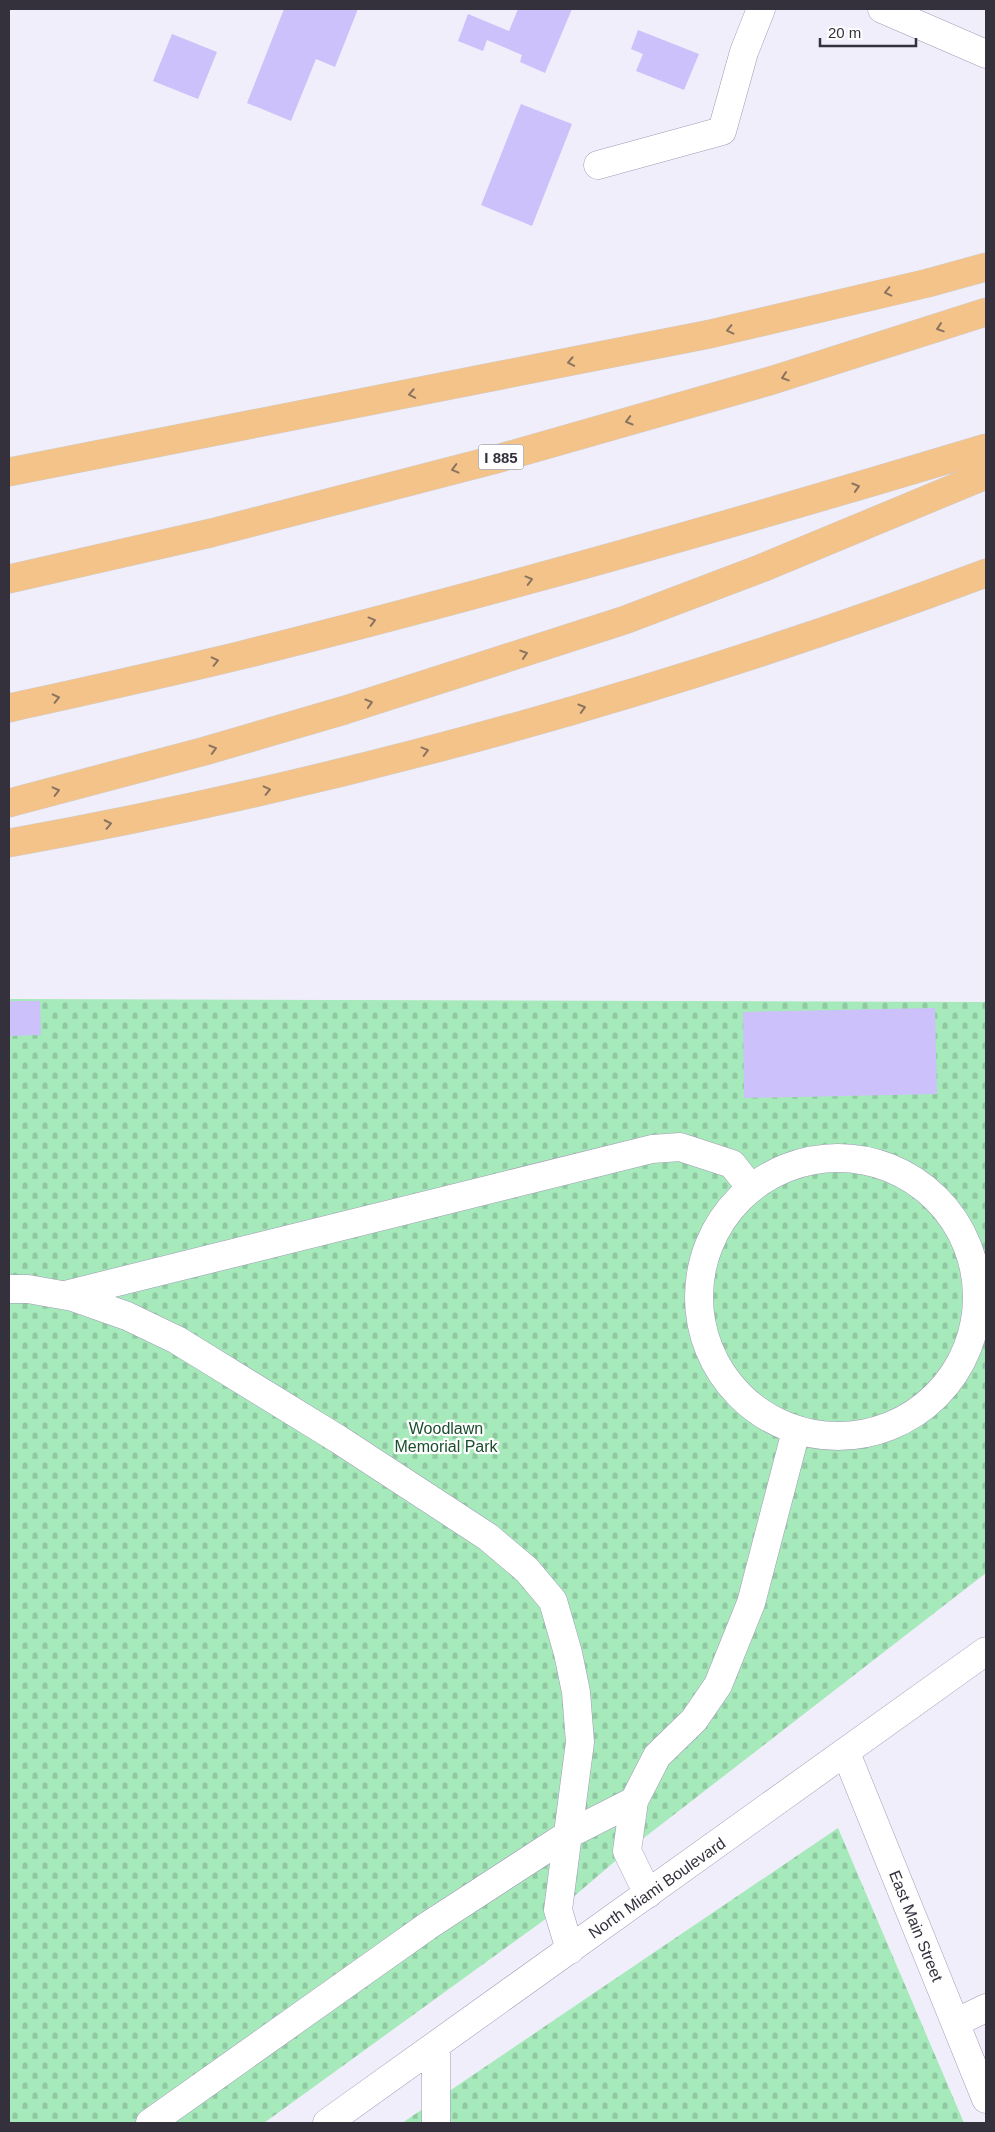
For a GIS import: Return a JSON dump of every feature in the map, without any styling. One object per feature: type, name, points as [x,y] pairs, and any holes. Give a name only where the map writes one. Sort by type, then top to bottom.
[{"type":"highway","points":[[9,472],[710,334],[928,283],[986,267]]},
{"type":"highway","name":"I 885","points":[[9,579],[211,533],[493,460],[774,380],[986,312]]},
{"type":"highway","points":[[9,708],[241,655],[525,581],[809,501],[986,448]]},
{"type":"highway","points":[[9,803],[195,754],[345,710],[625,620],[762,568],[986,475]]},
{"type":"highway","points":[[9,843],[224,800],[356,769],[499,732],[639,692],[780,647],[986,573]]},
{"type":"street","points":[[598,165],[722,131],[744,52],[762,9]]},
{"type":"street","points":[[882,9],[986,54]]},
{"type":"street","points":[[64,1295],[652,1149],[680,1147],[732,1164],[751,1188]]},
{"type":"street","points":[[832,1157],[873,1161],[897,1170],[926,1189],[948,1212],[965,1240],[973,1264],[977,1298],[976,1317],[971,1338],[962,1360],[944,1388],[930,1402],[909,1417],[880,1430],[857,1436],[825,1436],[796,1430],[764,1416],[731,1387],[711,1355],[703,1333],[700,1313],[699,1287],[702,1266],[710,1240],[726,1214],[751,1188],[783,1168],[808,1160],[832,1157]]},
{"type":"street","points":[[9,1289],[28,1288],[64,1295],[127,1316],[177,1340],[338,1439],[480,1531],[527,1570],[553,1601],[568,1654],[576,1692],[580,1742],[558,1910],[570,1950]]},
{"type":"street","points":[[648,1894],[627,1851],[634,1801],[657,1756],[694,1720],[718,1685],[751,1603],[796,1430]]},
{"type":"street","name":"North Miami Boulevard","points":[[327,2123],[986,1651]]},
{"type":"street","name":"East Main Street","points":[[846,1753],[986,2099]]},
{"type":"street","points":[[150,2123],[429,1925],[568,1834],[634,1801]]},
{"type":"street","points":[[955,2023],[986,2008]]},
{"type":"street","points":[[436,2045],[436,2123]]},
{"type":"green space","name":"Woodlawn Memorial Park","points":[[9,999],[986,1002],[986,1573],[627,1851],[558,1910],[264,2123],[9,2123]]},
{"type":"green space","points":[[838,1828],[964,2123],[402,2123]]},
{"type":"building","points":[[284,9],[358,9],[335,67],[316,59],[291,121],[247,103]]},
{"type":"building","points":[[518,9],[572,9],[545,73],[520,62],[522,55],[487,40],[483,51],[458,41],[468,14],[509,31]]},
{"type":"building","points":[[638,30],[699,54],[684,90],[636,71],[643,54],[631,49]]},
{"type":"building","points":[[172,34],[217,52],[198,99],[153,81]]},
{"type":"building","points":[[521,104],[572,124],[532,226],[481,205]]},
{"type":"building","points":[[9,1001],[40,1001],[41,1035],[9,1036]]},
{"type":"building","points":[[935,1008],[937,1094],[744,1098],[743,1012]]}]
